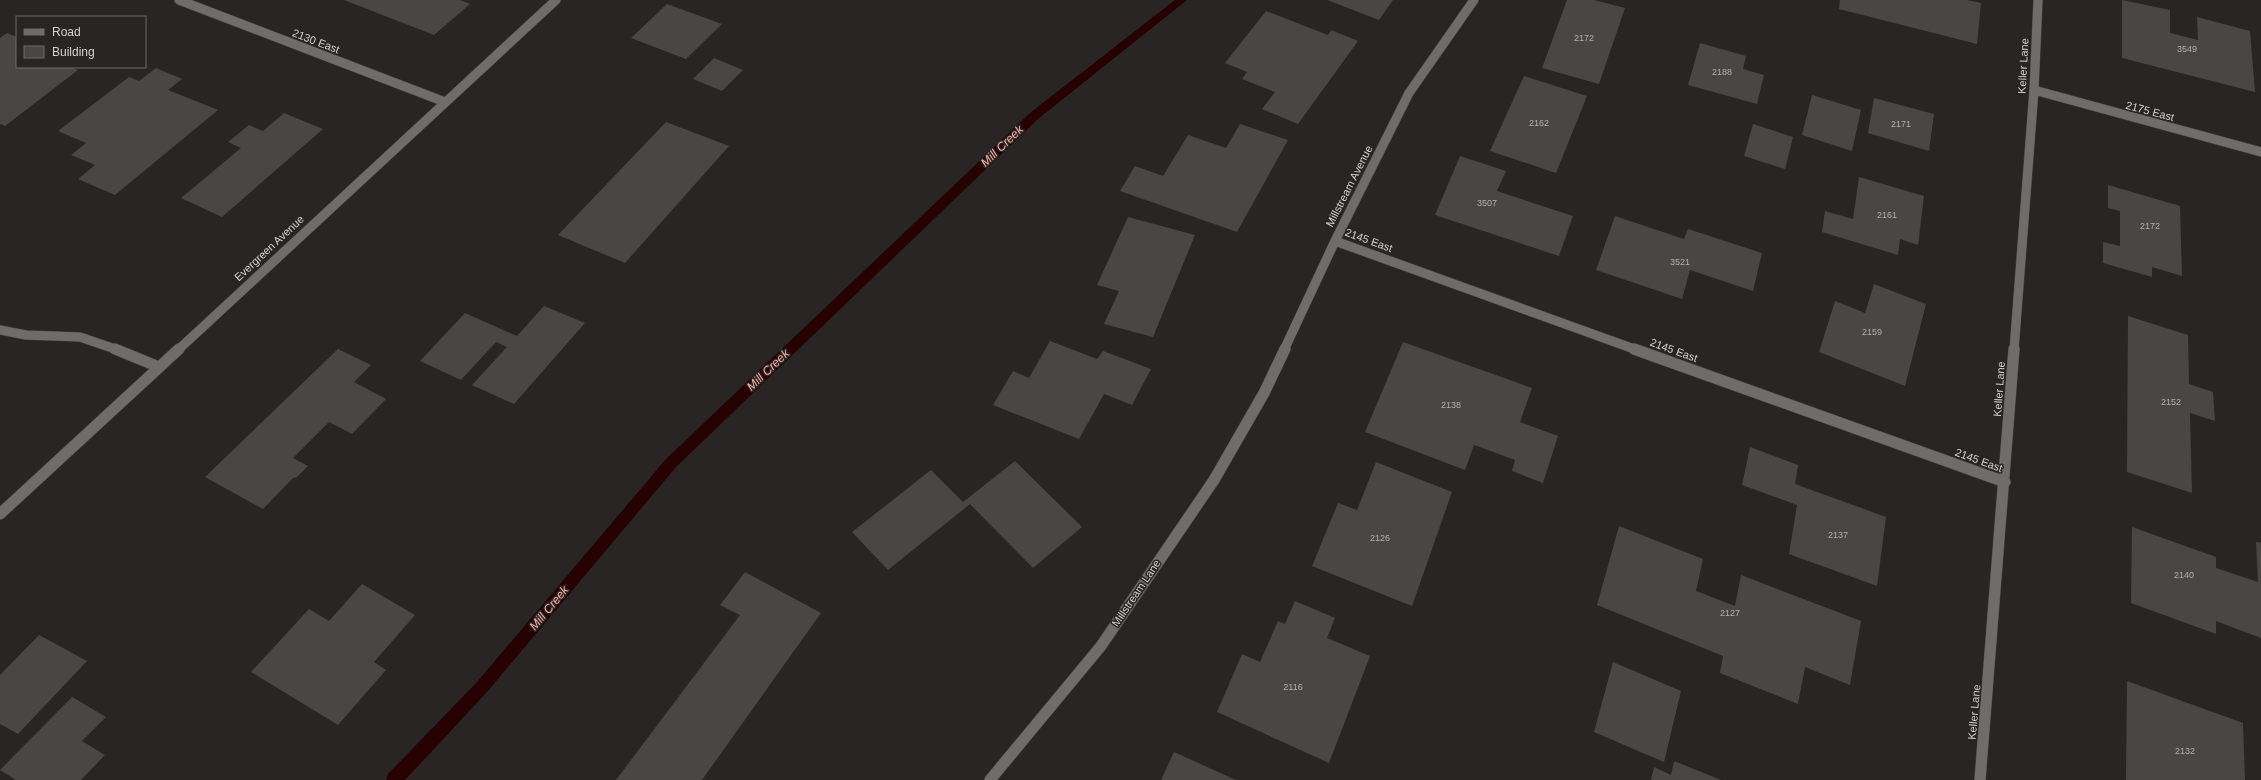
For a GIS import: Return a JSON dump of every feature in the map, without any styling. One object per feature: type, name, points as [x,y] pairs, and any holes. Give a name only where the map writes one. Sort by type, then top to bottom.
[{"type":"street","name":"2130 East","points":[[179,0],[445,102]]},
{"type":"street","name":"Evergreen Avenue","points":[[0,514],[556,0]]},
{"type":"street","name":"Millstream Avenue","points":[[1264,393],[1335,241],[1410,93],[1474,0]]},
{"type":"street","name":"Keller Lane","points":[[1980,780],[2034,90],[2038,0]]},
{"type":"street","name":"2175 East","points":[[2034,90],[2261,152]]},
{"type":"street","name":"2145 East","points":[[1335,241],[2004,482]]},
{"type":"street","points":[[0,330],[26,335],[80,337],[122,351],[159,367]]},
{"type":"street","name":"Millstream Lane","points":[[990,780],[1101,646],[1214,480],[1264,393]]},
{"type":"building","points":[[344,0],[460,0],[470,4],[434,35]]},
{"type":"building","points":[[1327,0],[1393,0],[1379,20]]},
{"type":"building","points":[[1567,0],[1594,0],[1625,8],[1599,84],[1542,68]]},
{"type":"building","points":[[1840,0],[1967,0],[1981,3],[1977,44],[1839,9]]},
{"type":"building","points":[[2122,0],[2170,10],[2170,33],[2198,40],[2197,17],[2250,31],[2255,92],[2122,58]]},
{"type":"building","points":[[667,4],[722,24],[686,59],[631,38]]},
{"type":"building","points":[[1266,11],[1328,35],[1331,30],[1358,41],[1298,124],[1262,109],[1275,92],[1242,79],[1247,72],[1225,63]]},
{"type":"building","points":[[7,33],[16,37],[16,68],[73,68],[78,70],[5,126],[0,124],[0,38]]},
{"type":"building","points":[[1700,43],[1746,56],[1743,69],[1764,75],[1757,104],[1688,85]]},
{"type":"building","points":[[714,58],[743,70],[722,91],[693,79]]},
{"type":"building","points":[[156,68],[182,79],[168,90],[218,110],[115,195],[78,179],[95,165],[71,155],[86,143],[58,131],[129,77],[139,81]]},
{"type":"building","points":[[1524,76],[1587,96],[1556,173],[1490,151]]},
{"type":"building","points":[[1812,95],[1861,110],[1852,151],[1802,135]]},
{"type":"building","points":[[1874,98],[1934,114],[1929,151],[1868,133]]},
{"type":"building","points":[[284,113],[323,129],[222,217],[181,198],[241,148],[228,142],[249,125],[263,131]]},
{"type":"building","points":[[666,122],[729,146],[625,263],[558,235]]},
{"type":"building","points":[[1240,124],[1288,140],[1237,232],[1120,191],[1135,166],[1163,176],[1188,135],[1226,148]]},
{"type":"building","points":[[1753,124],[1793,137],[1785,169],[1744,156]]},
{"type":"building","points":[[1460,156],[1506,171],[1497,191],[1573,216],[1559,256],[1435,215]]},
{"type":"building","points":[[1859,177],[1924,196],[1918,245],[1900,239],[1898,255],[1822,232],[1825,211],[1853,219]]},
{"type":"building","points":[[2108,185],[2180,206],[2182,276],[2152,267],[2152,277],[2103,263],[2103,242],[2120,246],[2120,211],[2108,208]]},
{"type":"building","points":[[1615,216],[1684,239],[1688,229],[1762,253],[1753,291],[1690,270],[1682,299],[1596,270]]},
{"type":"building","points":[[1128,217],[1195,235],[1153,337],[1104,324],[1119,291],[1097,285]]},
{"type":"building","points":[[1874,284],[1926,304],[1905,386],[1819,352],[1835,301],[1865,313]]},
{"type":"building","points":[[544,306],[585,323],[514,404],[472,385],[507,347],[496,342],[461,380],[420,361],[465,313],[517,336]]},
{"type":"building","points":[[2128,316],[2188,335],[2189,384],[2213,392],[2215,421],[2190,413],[2192,493],[2127,472]]},
{"type":"building","points":[[1050,341],[1097,359],[1103,351],[1151,369],[1132,405],[1104,394],[1079,439],[993,405],[1013,371],[1029,378]]},
{"type":"building","points":[[1403,342],[1532,388],[1520,422],[1558,436],[1543,483],[1512,471],[1515,460],[1474,445],[1465,470],[1365,432]]},
{"type":"building","points":[[338,349],[371,365],[354,382],[386,399],[352,434],[329,422],[293,458],[308,466],[296,478],[294,477],[263,509],[205,477]]},
{"type":"building","points":[[1750,447],[1798,465],[1795,484],[1886,517],[1877,586],[1789,554],[1797,505],[1742,485]]},
{"type":"building","points":[[1015,461],[1082,527],[1033,568],[970,504],[888,570],[852,532],[931,470],[963,502]]},
{"type":"building","points":[[1376,462],[1452,492],[1412,606],[1312,566],[1338,503],[1357,510]]},
{"type":"building","points":[[1619,526],[1703,559],[1696,591],[1735,606],[1741,575],[1861,621],[1850,685],[1805,667],[1798,704],[1720,673],[1723,656],[1597,605]]},
{"type":"building","points":[[2132,527],[2216,557],[2216,568],[2258,582],[2256,542],[2261,543],[2261,638],[2216,621],[2216,634],[2131,603]]},
{"type":"building","points":[[745,572],[821,613],[702,780],[616,780],[740,615],[720,605]]},
{"type":"building","points":[[362,584],[415,615],[374,662],[386,670],[338,725],[251,672],[309,609],[329,621]]},
{"type":"building","points":[[1295,601],[1335,618],[1327,638],[1370,656],[1329,763],[1217,712],[1242,654],[1260,662],[1278,621],[1285,624]]},
{"type":"building","points":[[39,635],[87,661],[18,734],[0,724],[0,675]]},
{"type":"building","points":[[1613,662],[1681,691],[1664,762],[1594,732]]},
{"type":"building","points":[[2127,681],[2243,723],[2245,780],[2126,780]]},
{"type":"building","points":[[72,697],[106,717],[82,741],[105,755],[81,780],[16,780],[0,770]]},
{"type":"building","points":[[1174,752],[1236,780],[1161,780]]},
{"type":"building","points":[[1674,761],[1721,780],[1651,780],[1654,767],[1671,775]]},
{"type":"waterway","name":"Mill Creek","points":[[394,780],[482,687],[671,463],[1034,116],[1182,0]]}]
